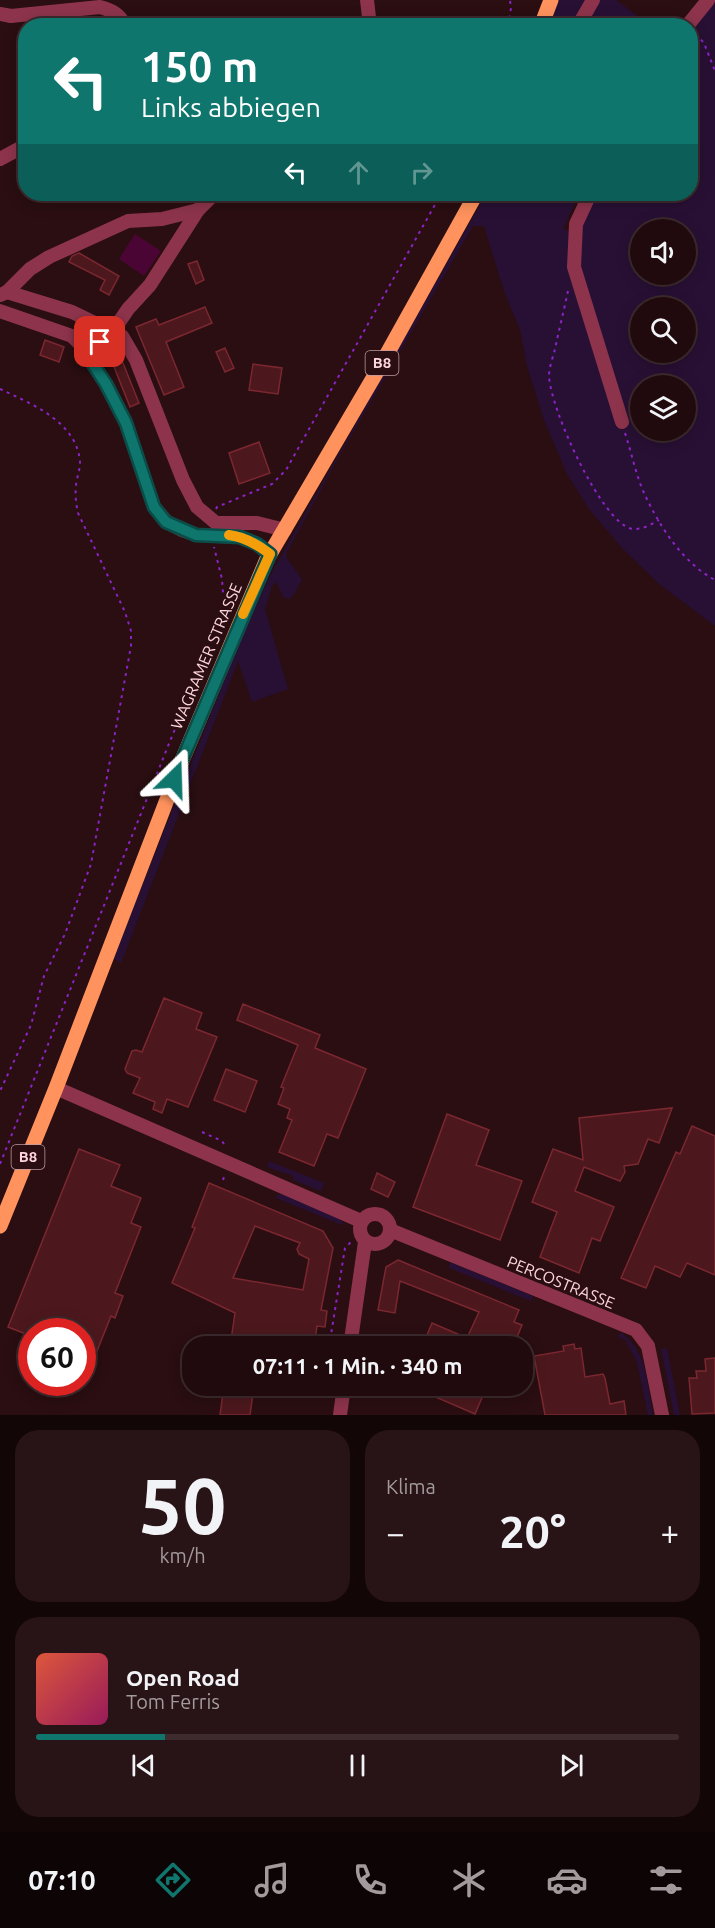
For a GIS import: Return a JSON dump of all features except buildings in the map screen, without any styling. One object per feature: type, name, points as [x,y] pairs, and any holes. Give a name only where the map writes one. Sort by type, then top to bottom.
[{"type":"main road","points":[[541,18],[542,0]]},
{"type":"main road","points":[[544,18],[551,0]]},
{"type":"main road","name":"WAGRAMER STRASSE","points":[[0,1226],[56,1088],[183,758],[270,554],[382,363],[472,201]]},
{"type":"street","points":[[367,0],[369,18]]},
{"type":"street","points":[[582,18],[592,0]]},
{"type":"street","points":[[696,18],[708,0]]},
{"type":"street","points":[[0,14],[11,16],[100,7],[112,10],[121,18]]},
{"type":"street","points":[[0,159],[18,149]]},
{"type":"street","points":[[91,355],[150,285],[198,210],[207,201]]},
{"type":"street","points":[[587,201],[576,224],[574,267],[622,422]]},
{"type":"street","points":[[4,294],[30,268],[128,221],[162,219],[198,210]]},
{"type":"street","points":[[4,294],[72,312],[122,336],[136,360],[183,480],[197,507],[216,523],[257,523],[285,530]]},
{"type":"street","points":[[0,311],[72,336],[91,355],[93,364],[126,423],[154,507],[166,522],[196,535],[240,537],[257,544],[270,554]]},
{"type":"street","points":[[210,518],[211,536]]},
{"type":"street","points":[[56,1088],[362,1232],[371,1245],[379,1245],[385,1241],[390,1230],[387,1219],[379,1214],[368,1215],[362,1232],[351,1336]]},
{"type":"street","name":"PERCOSTRASSE","points":[[390,1230],[636,1330],[648,1346],[662,1415]]},
{"type":"street","points":[[340,1415],[343,1396]]},
{"type":"path","points":[[509,18],[510,0]]},
{"type":"path","points":[[698,37],[704,43],[715,71]]},
{"type":"path","points":[[210,518],[217,507],[272,484],[286,470],[437,201]]},
{"type":"path","points":[[569,289],[549,375],[564,429],[601,500],[614,516],[626,527],[637,529],[650,526],[659,520]]},
{"type":"path","points":[[0,389],[40,410],[63,426],[73,437],[80,464],[75,501],[78,513],[125,612],[131,646],[91,864],[65,934],[44,976],[31,1025],[0,1092]]},
{"type":"path","points":[[622,422],[645,494],[659,520],[685,557],[715,580]]},
{"type":"path","points":[[0,1164],[224,607],[222,579],[211,536]]},
{"type":"path","points":[[202,1132],[224,1144]]},
{"type":"path","points":[[331,1336],[345,1248],[362,1232]]},
{"type":"shaded area","points":[[556,0],[588,0],[578,18],[551,18]]},
{"type":"shaded area","points":[[596,0],[616,0],[640,18],[586,18]]},
{"type":"shaded area","points":[[711,0],[715,0],[715,626],[659,584],[622,548],[589,509],[567,474],[544,420],[527,366],[520,330],[504,291],[484,226],[473,226],[340,455],[286,554],[302,579],[295,593],[289,599],[283,597],[276,582],[272,586],[265,609],[288,689],[252,702],[238,661],[121,963],[113,958],[244,632],[271,574],[482,201],[576,201],[563,229],[570,231],[577,262],[579,224],[590,201],[698,201],[698,18],[696,18]]},
{"type":"shaded area","points":[[135,234],[161,251],[144,276],[119,259]]},
{"type":"shaded area","points":[[269,1161],[324,1183],[321,1191],[293,1180],[293,1176],[267,1167]]},
{"type":"shaded area","points":[[278,1194],[286,1194],[336,1216],[343,1222],[342,1225],[276,1198]]},
{"type":"shaded area","points":[[450,1262],[533,1296],[531,1301],[449,1268]]},
{"type":"shaded area","points":[[621,1332],[637,1350],[641,1359],[653,1415],[648,1415],[637,1362],[627,1341],[618,1337]]},
{"type":"shaded area","points":[[667,1348],[680,1415],[674,1415],[661,1349]]},
{"type":"slow traffic","points":[[229,535],[257,544],[270,554],[243,614]]},
{"type":"route","points":[[100,342],[91,355],[93,364],[126,423],[154,507],[166,522],[196,535],[240,537],[257,544],[270,554],[174,779]]}]
